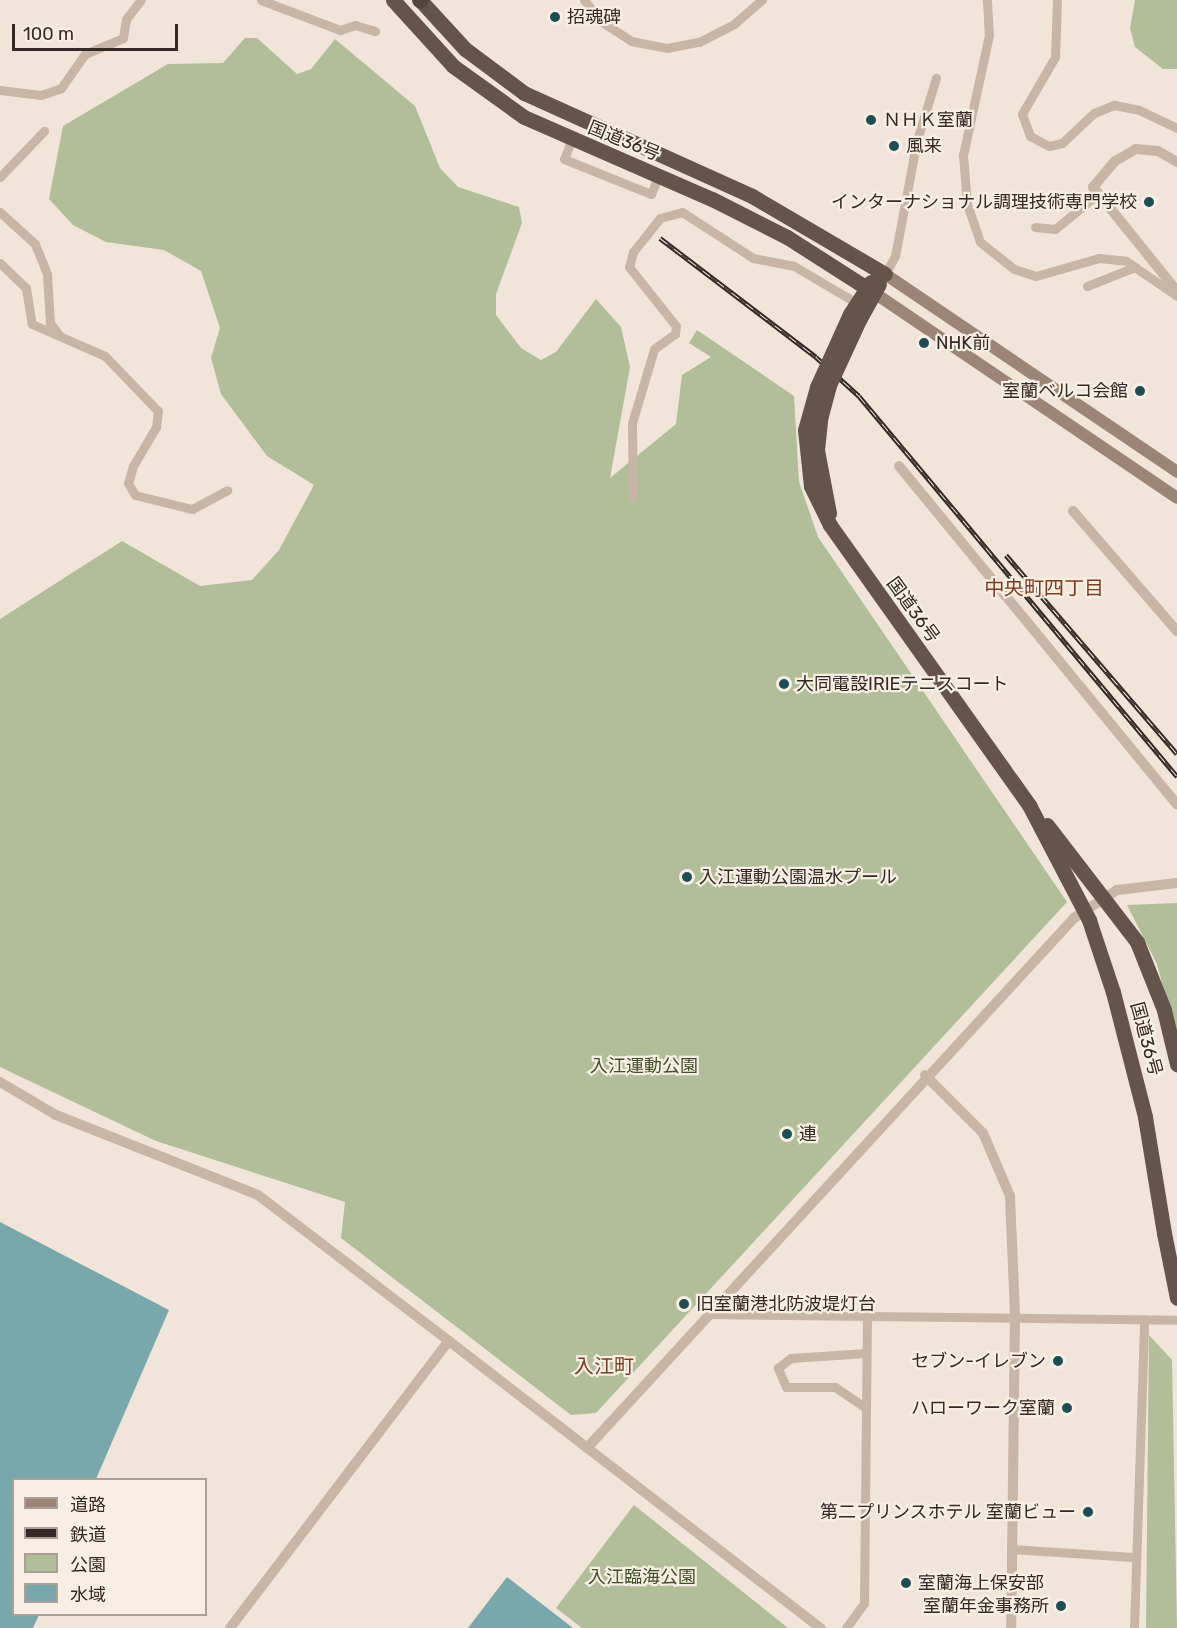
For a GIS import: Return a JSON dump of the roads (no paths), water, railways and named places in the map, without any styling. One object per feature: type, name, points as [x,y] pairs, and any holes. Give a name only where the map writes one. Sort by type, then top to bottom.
[{"type":"highway","name":"国道36号","points":[[393,0],[472,82],[571,141],[658,177],[787,237],[869,289],[817,387],[806,430],[811,486],[830,525],[1029,805],[1111,902],[1137,942],[1164,1010],[1177,1064]]},
{"type":"highway","name":"国道36号","points":[[420,0],[465,49],[524,93],[752,196],[885,273]]},
{"type":"highway","points":[[869,289],[885,273]]},
{"type":"highway","name":"国道36号","points":[[1029,805],[1089,920],[1113,992],[1146,1117],[1164,1233],[1177,1298]]},
{"type":"main road","points":[[885,273],[1177,472]]},
{"type":"main road","points":[[869,289],[1177,498]]},
{"type":"street","points":[[0,90],[41,94],[61,88],[85,54],[123,38],[126,19],[141,0]]},
{"type":"street","points":[[261,0],[340,30],[355,25],[375,30]]},
{"type":"street","points":[[584,0],[602,22],[631,40],[667,48],[699,42],[734,24],[762,0]]},
{"type":"street","points":[[987,0],[989,35],[963,155],[967,204],[980,242],[1014,269],[1036,276],[1099,258],[1135,267],[1177,296]]},
{"type":"street","points":[[1057,0],[1055,57],[1022,114],[1030,136],[1049,146],[1062,143],[1094,113],[1114,105],[1177,128]]},
{"type":"street","points":[[885,273],[895,256],[917,140],[936,78]]},
{"type":"street","points":[[0,177],[44,131]]},
{"type":"street","points":[[1177,162],[1158,151],[1136,149],[1114,160],[1093,187],[1172,278],[1177,291]]},
{"type":"street","points":[[1046,220],[1037,228],[1055,229],[1098,194]]},
{"type":"street","points":[[0,212],[35,244],[47,274],[50,323],[60,336]]},
{"type":"street","points":[[633,498],[632,423],[654,349],[675,334],[676,326],[629,267],[633,252],[660,218],[682,212],[753,258],[794,266],[858,311]]},
{"type":"street","points":[[0,263],[26,288],[32,324],[105,356],[158,411],[156,428],[133,466],[129,483],[135,495],[192,509],[227,490]]},
{"type":"street","points":[[1087,286],[1135,267]]},
{"type":"street","points":[[898,466],[1177,804]]},
{"type":"street","points":[[1073,511],[1177,632]]},
{"type":"street","points":[[587,1448],[925,1075],[1094,901],[1134,886],[1177,883]]},
{"type":"street","points":[[925,1075],[983,1133],[1004,1174],[1010,1196],[1015,1315],[1011,1628]]},
{"type":"street","points":[[0,1082],[56,1115],[258,1195],[821,1628]]},
{"type":"street","points":[[708,1314],[1015,1315],[1177,1320]]},
{"type":"street","points":[[846,1628],[864,1603],[867,1316]]},
{"type":"street","points":[[1134,1628],[1133,1557],[1144,1319]]},
{"type":"street","points":[[230,1628],[449,1341]]},
{"type":"street","points":[[866,1353],[792,1358],[778,1368],[786,1387],[835,1387],[866,1408]]},
{"type":"street","points":[[1011,1549],[1133,1557]]},
{"type":"water","points":[[0,1222],[169,1310],[96,1478],[12,1478],[12,1616],[39,1616],[33,1628],[0,1628]]},
{"type":"water","points":[[507,1577],[573,1628],[468,1628]]},
{"type":"railway","points":[[660,238],[816,357],[859,396],[1177,776]]},
{"type":"railway","points":[[1006,555],[1177,754]]},
{"type":"place","name":"招魂碑","points":[[555,17]]},
{"type":"place","name":"ＮＨＫ室蘭","points":[[871,120]]},
{"type":"place","name":"風来","points":[[894,146]]},
{"type":"place","name":"インターナショナル調理技術専門学校","points":[[1149,202]]},
{"type":"place","name":"NHK前","points":[[924,343]]},
{"type":"place","name":"室蘭ベルコ会館","points":[[1140,391]]},
{"type":"place","name":"大同電設IRIEテニスコート","points":[[784,684]]},
{"type":"place","name":"入江運動公園温水プール","points":[[687,877]]},
{"type":"place","name":"連","points":[[787,1134]]},
{"type":"place","name":"旧室蘭港北防波堤灯台","points":[[684,1304]]},
{"type":"place","name":"セブン-イレブン","points":[[1058,1361]]},
{"type":"place","name":"ハローワーク室蘭","points":[[1067,1408]]},
{"type":"place","name":"第二プリンスホテル 室蘭ビュー","points":[[1088,1512]]},
{"type":"place","name":"室蘭海上保安部","points":[[906,1583]]},
{"type":"place","name":"室蘭年金事務所","points":[[1061,1606]]},
{"type":"district","name":"中央町四丁目","points":[[1044,588]]},
{"type":"district","name":"入江町","points":[[604,1366]]},
{"type":"park label","name":"入江運動公園","points":[[644,1066]]},
{"type":"park label","name":"入江臨海公園","points":[[642,1577]]}]
